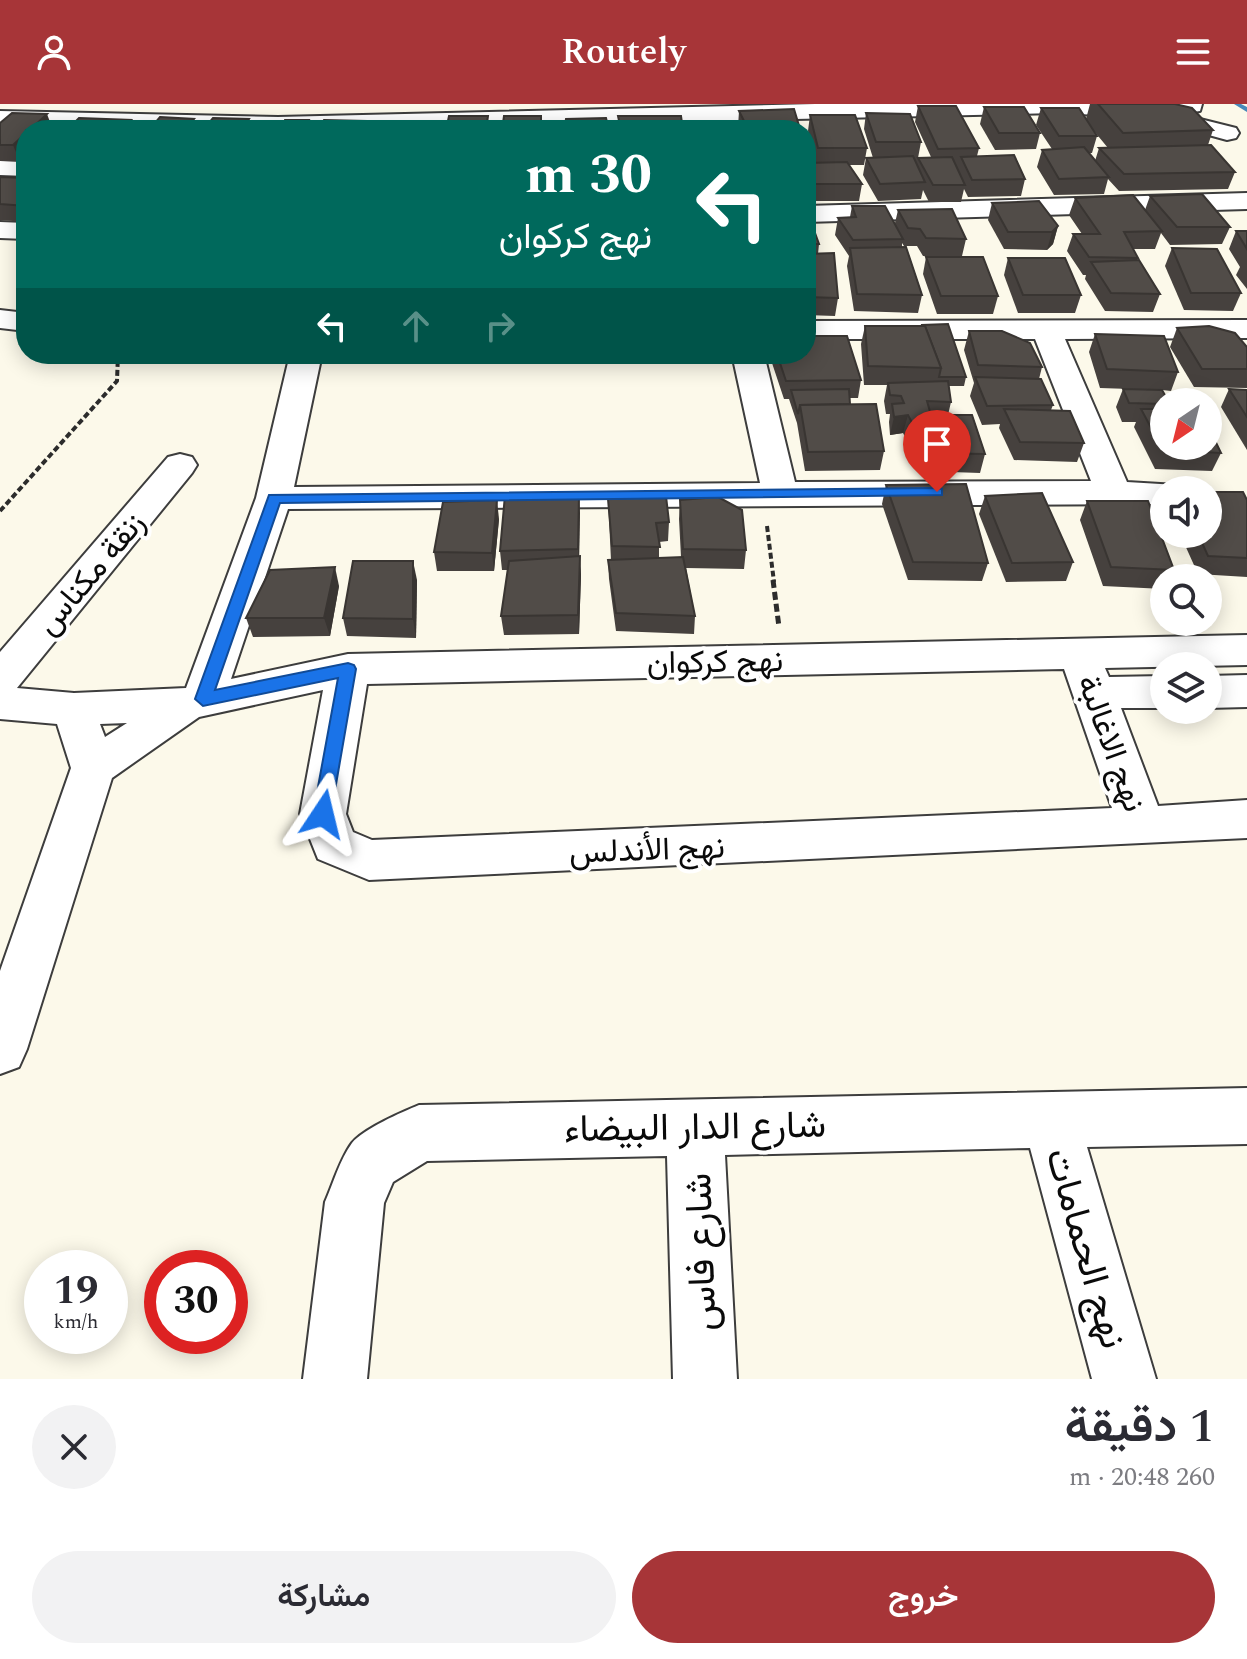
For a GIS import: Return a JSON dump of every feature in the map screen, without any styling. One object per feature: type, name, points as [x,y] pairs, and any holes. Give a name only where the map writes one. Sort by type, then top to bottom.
[{"type":"street","points":[[0,118],[13,104]]},
{"type":"street","points":[[755,120],[1081,104]]},
{"type":"street","points":[[1056,106],[1139,110],[1190,105],[1247,151]]},
{"type":"street","points":[[1139,110],[1227,133]]},
{"type":"street","points":[[0,118],[165,113],[237,120]]},
{"type":"street","points":[[816,213],[1247,201]]},
{"type":"street","points":[[1046,329],[1114,493]]},
{"type":"street","points":[[816,330],[1247,329]]},
{"type":"street","points":[[93,768],[195,702],[274,498],[304,364]]},
{"type":"street","points":[[750,364],[771,494]]},
{"type":"street","name":"زنقة مكناس","points":[[0,680],[180,465]]},
{"type":"street","points":[[274,498],[1150,493]]},
{"type":"street","name":"نهج كركوان","points":[[195,702],[348,669],[1247,650]]},
{"type":"street","name":"نهج الاغالبة","points":[[1079,652],[1142,826],[1247,819]]},
{"type":"street","name":"نهج الأندلس","points":[[348,669],[323,814],[335,845],[369,860],[1142,826]]},
{"type":"street","points":[[1222,692],[1247,691]]},
{"type":"street","points":[[1095,693],[1150,692]]},
{"type":"street","points":[[0,703],[74,709],[195,702]]},
{"type":"street","points":[[0,1049],[93,768],[74,709]]},
{"type":"street","name":"شارع الدار البيضاء","points":[[335,1379],[355,1202],[373,1162],[419,1133],[1247,1116]]},
{"type":"street","name":"نهج الحمامات","points":[[1050,1118],[1124,1379]]},
{"type":"street","name":"شارع فاس","points":[[695,1126],[705,1379]]},
{"type":"path","points":[[0,511],[117,381],[118,364]]},
{"type":"path","points":[[771,494],[783,660]]},
{"type":"building","points":[[1098,104],[1175,104],[1192,108],[1213,130],[1123,133]]},
{"type":"building","points":[[918,106],[956,106],[979,148],[938,149]]},
{"type":"building","points":[[984,107],[1024,107],[1040,133],[999,133]]},
{"type":"building","points":[[1041,108],[1079,108],[1097,136],[1059,136]]},
{"type":"building","points":[[794,109],[797,120],[744,120],[739,111]]},
{"type":"building","points":[[12,113],[47,114],[41,120],[16,120],[16,142],[13,145],[0,145],[0,123]]},
{"type":"building","points":[[866,113],[910,114],[921,142],[876,142]]},
{"type":"building","points":[[810,115],[855,115],[867,148],[818,148],[816,120],[811,120]]},
{"type":"building","points":[[449,116],[488,116],[487,120],[448,120]]},
{"type":"building","points":[[504,116],[541,116],[541,120],[503,120]]},
{"type":"building","points":[[618,116],[681,116],[682,120],[619,120]]},
{"type":"building","points":[[160,117],[194,119],[193,120],[157,120]]},
{"type":"building","points":[[79,118],[131,120],[77,120]]},
{"type":"building","points":[[213,118],[249,119],[248,120],[211,120]]},
{"type":"building","points":[[606,118],[606,120],[566,120]]},
{"type":"building","points":[[1211,145],[1235,172],[1124,174],[1099,148]]},
{"type":"building","points":[[1084,147],[1109,177],[1059,179],[1042,150]]},
{"type":"building","points":[[1014,155],[1025,179],[972,180],[961,157]]},
{"type":"building","points":[[913,156],[925,182],[880,184],[866,158]]},
{"type":"building","points":[[952,157],[965,185],[933,185],[918,158]]},
{"type":"building","points":[[847,162],[862,184],[816,184],[816,163]]},
{"type":"building","points":[[0,177],[16,178],[16,205],[0,204]]},
{"type":"building","points":[[1202,194],[1230,227],[1177,227],[1150,196]]},
{"type":"building","points":[[1133,195],[1162,231],[1124,232],[1138,258],[1089,257],[1073,234],[1100,234],[1075,198]]},
{"type":"building","points":[[1039,201],[1058,226],[1052,232],[1008,232],[992,203]]},
{"type":"building","points":[[852,206],[885,206],[903,239],[853,240],[838,218],[856,217]]},
{"type":"building","points":[[952,209],[966,239],[926,238],[920,229],[908,228],[898,210]]},
{"type":"building","points":[[1236,231],[1247,231],[1247,249]]},
{"type":"building","points":[[906,247],[922,295],[857,294],[850,248]]},
{"type":"building","points":[[1172,248],[1217,249],[1241,293],[1191,293]]},
{"type":"building","points":[[834,253],[838,298],[816,297],[816,254]]},
{"type":"building","points":[[926,257],[983,257],[998,296],[941,296]]},
{"type":"building","points":[[1008,258],[1065,258],[1081,295],[1023,295]]},
{"type":"building","points":[[1139,260],[1160,294],[1111,293],[1091,262]]},
{"type":"building","points":[[948,324],[966,377],[939,377],[941,368],[925,326],[921,325]]},
{"type":"building","points":[[865,326],[925,326],[941,368],[868,366]]},
{"type":"building","points":[[1209,326],[1235,333],[1247,347],[1247,369],[1202,369],[1177,328]]},
{"type":"building","points":[[969,331],[1002,331],[1030,343],[1042,367],[978,365]]},
{"type":"building","points":[[1095,334],[1164,336],[1178,372],[1107,369]]},
{"type":"building","points":[[816,336],[847,336],[861,380],[786,381],[780,364],[816,364]]},
{"type":"building","points":[[975,377],[1041,379],[1053,405],[987,406]]},
{"type":"building","points":[[948,381],[951,402],[927,401],[931,415],[972,415],[985,454],[928,453],[908,415],[894,417],[892,404],[904,403],[901,396],[890,395],[888,383]]},
{"type":"building","points":[[849,389],[850,404],[800,405],[798,414],[791,390]]},
{"type":"building","points":[[1123,389],[1150,390],[1150,404],[1129,403]]},
{"type":"building","points":[[1229,389],[1247,390],[1247,417]]},
{"type":"building","points":[[876,404],[884,451],[808,452],[800,405]]},
{"type":"building","points":[[1004,409],[1070,411],[1084,443],[1020,442]]},
{"type":"building","points":[[1141,409],[1150,409],[1150,426]]},
{"type":"building","points":[[966,484],[988,563],[913,562],[886,485]]},
{"type":"building","points":[[1222,492],[1243,492],[1247,500],[1247,558],[1208,556],[1204,548],[1222,548]]},
{"type":"building","points":[[1042,493],[1073,562],[1012,563],[985,496]]},
{"type":"building","points":[[579,494],[578,549],[500,551],[505,495]]},
{"type":"building","points":[[666,496],[669,522],[656,523],[660,547],[612,546],[608,499]]},
{"type":"building","points":[[718,497],[742,510],[746,550],[683,549],[680,500]]},
{"type":"building","points":[[497,500],[492,553],[434,552],[443,502]]},
{"type":"building","points":[[1087,501],[1148,501],[1150,548],[1166,548],[1172,564],[1150,564],[1150,569],[1111,567]]},
{"type":"building","points":[[580,556],[578,615],[501,616],[509,561]]},
{"type":"building","points":[[683,557],[695,616],[616,613],[608,560]]},
{"type":"building","points":[[353,561],[413,561],[413,619],[343,618]]},
{"type":"building","points":[[335,567],[324,618],[246,618],[270,570]]},
{"type":"waterway","points":[[1237,104],[1247,110]]},
{"type":"route","points":[[323,814],[348,669],[203,699],[274,498],[937,492]]}]
